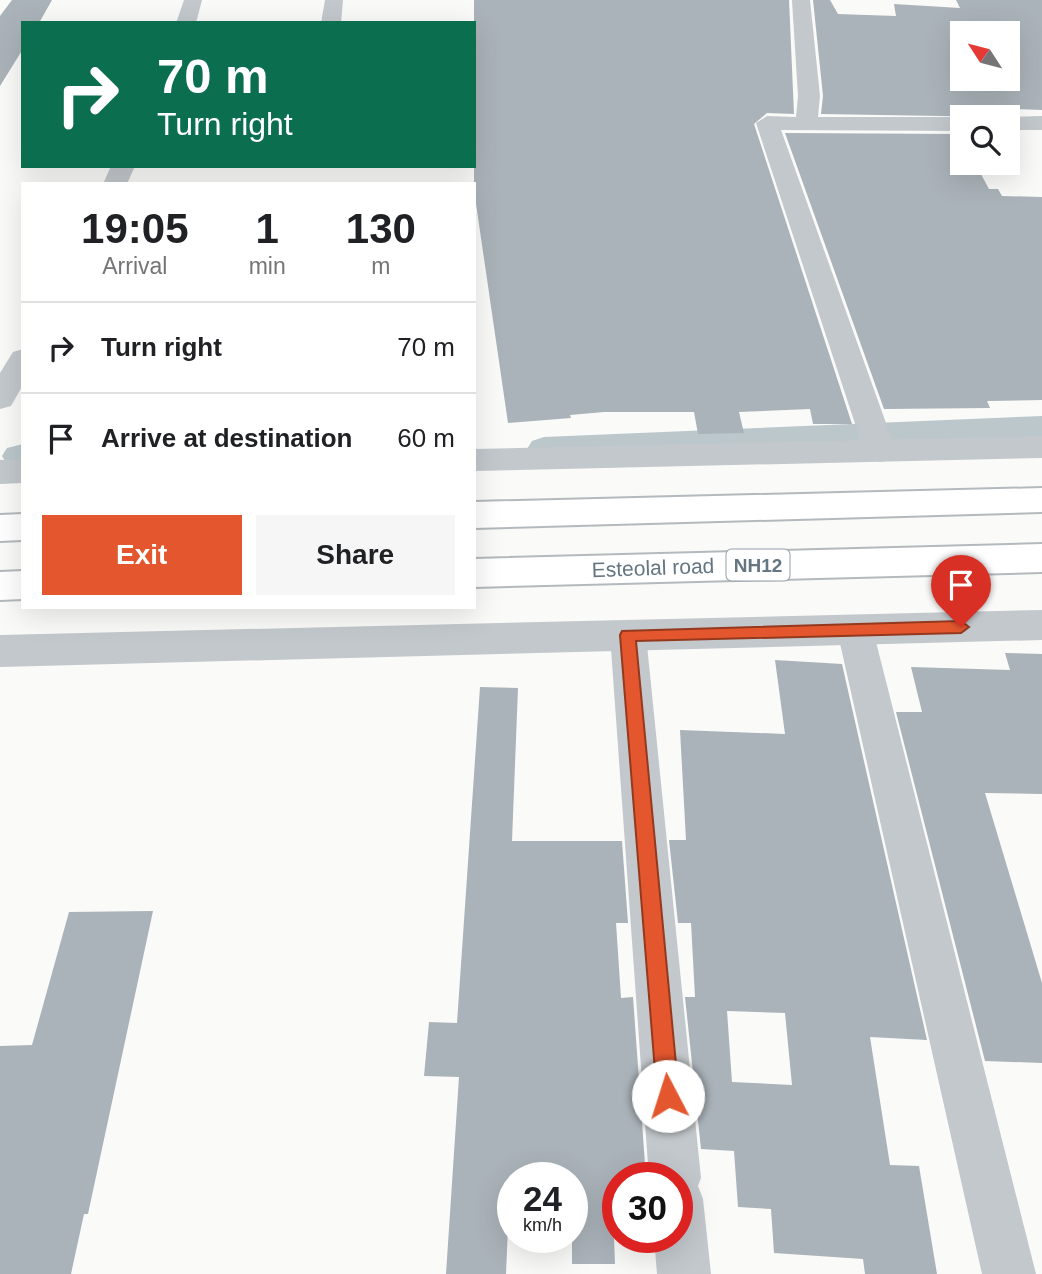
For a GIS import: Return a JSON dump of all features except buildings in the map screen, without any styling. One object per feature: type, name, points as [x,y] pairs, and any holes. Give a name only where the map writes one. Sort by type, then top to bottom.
[{"type":"highway","points":[[476,515],[1042,500]]},
{"type":"highway","points":[[0,528],[21,527]]},
{"type":"highway","name":"Esteolal road","points":[[476,573],[1042,558]]},
{"type":"highway","points":[[0,586],[21,585]]},
{"type":"street","points":[[187,21],[193,0]]},
{"type":"street","points":[[331,21],[334,0]]},
{"type":"street","points":[[801,0],[808,96],[806,124]]},
{"type":"street","points":[[875,438],[767,123],[950,124]]},
{"type":"street","points":[[1020,124],[1042,123]]},
{"type":"street","points":[[0,399],[21,362]]},
{"type":"street","points":[[476,460],[875,438],[1042,447]]},
{"type":"street","points":[[0,472],[21,471]]},
{"type":"street","points":[[0,651],[1042,625]]},
{"type":"street","points":[[855,630],[1009,1274]]},
{"type":"street","points":[[628,635],[674,1162]]},
{"type":"street","points":[[682,1253],[684,1274]]},
{"type":"waterway","points":[[544,449],[1042,427]]},
{"type":"route","points":[[668,1096],[628,635],[961,627]]}]
